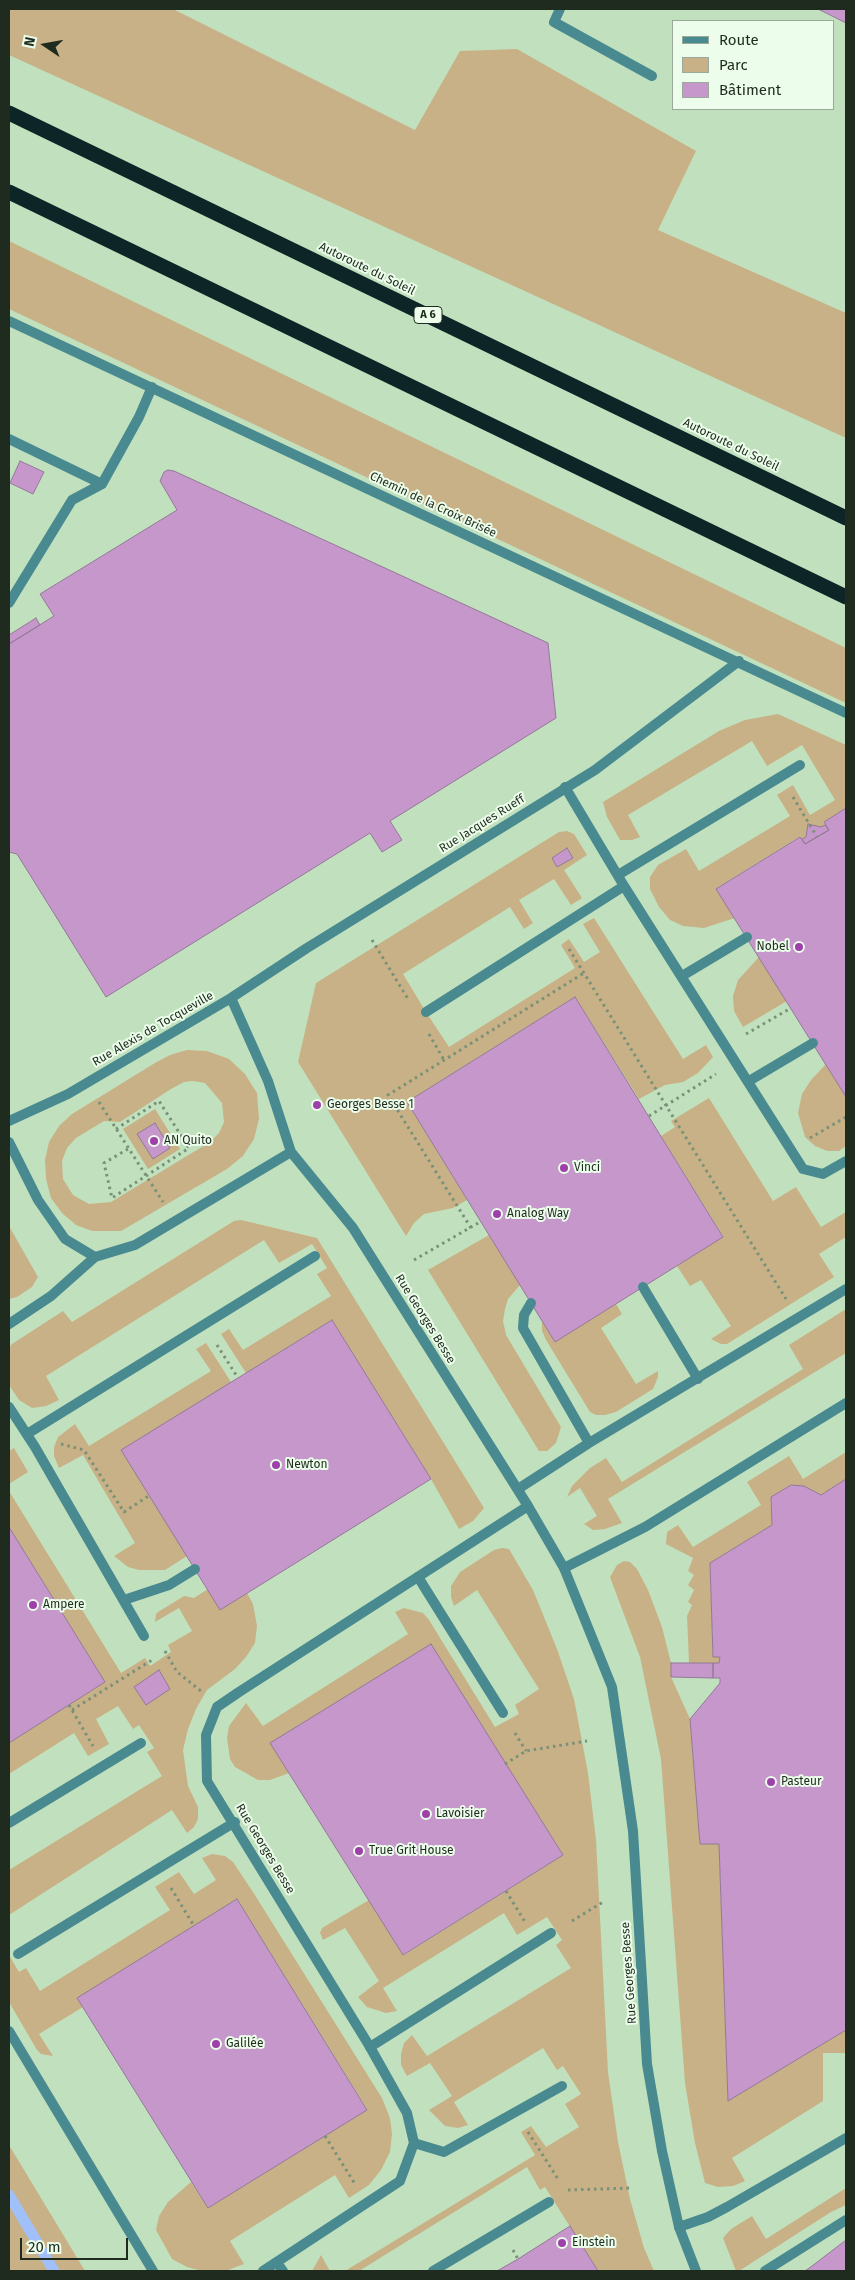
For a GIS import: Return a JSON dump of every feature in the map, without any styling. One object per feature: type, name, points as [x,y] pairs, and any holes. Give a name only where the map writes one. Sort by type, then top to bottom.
[{"type":"highway","name":"Autoroute du Soleil","points":[[9,112],[846,518]]},
{"type":"highway","points":[[9,192],[846,597]]},
{"type":"street","points":[[560,9],[554,22],[652,76]]},
{"type":"street","name":"Chemin de la Croix Brisée","points":[[9,320],[846,713]]},
{"type":"street","points":[[9,603],[72,500],[102,484],[137,421],[152,387]]},
{"type":"street","points":[[9,439],[102,484]]},
{"type":"street","name":"Rue Jacques Rueff","points":[[231,998],[315,943],[595,770],[738,661]]},
{"type":"street","points":[[618,875],[800,765]]},
{"type":"street","points":[[565,787],[624,886],[749,1081],[803,1170],[823,1174],[846,1161]]},
{"type":"street","points":[[426,1012],[558,930],[624,886]]},
{"type":"street","points":[[682,976],[746,937]]},
{"type":"street","name":"Rue Alexis de Tocqueville","points":[[9,1121],[68,1094],[231,998],[268,1081],[291,1152]]},
{"type":"street","points":[[749,1081],[813,1043]]},
{"type":"street","points":[[9,1142],[38,1200],[65,1239],[95,1257]]},
{"type":"street","points":[[9,1324],[51,1296],[95,1257],[135,1245],[291,1152]]},
{"type":"street","name":"Rue Georges Besse","points":[[291,1152],[353,1228],[518,1489],[564,1568],[612,1687],[633,1831],[647,2064],[662,2151],[679,2227],[696,2271]]},
{"type":"street","points":[[27,1434],[315,1256]]},
{"type":"street","points":[[643,1287],[698,1379]]},
{"type":"street","points":[[518,1489],[589,1443],[846,1289]]},
{"type":"street","points":[[531,1303],[524,1315],[523,1328],[589,1443]]},
{"type":"street","points":[[564,1568],[645,1527],[846,1404]]},
{"type":"street","points":[[9,1407],[35,1447],[144,1636]]},
{"type":"street","points":[[217,1707],[528,1506]]},
{"type":"street","points":[[124,1600],[169,1585],[195,1569]]},
{"type":"street","points":[[418,1577],[503,1713]]},
{"type":"street","name":"Rue Georges Besse","points":[[217,1707],[206,1734],[207,1780],[370,2047],[406,2113],[414,2144]]},
{"type":"street","points":[[9,1823],[141,1742]]},
{"type":"street","points":[[18,1954],[234,1822]]},
{"type":"street","points":[[370,2047],[551,1933]]},
{"type":"street","points":[[9,2031],[153,2271]]},
{"type":"street","points":[[263,2271],[280,2267],[400,2181],[414,2144],[444,2152],[562,2086]]},
{"type":"street","points":[[679,2227],[708,2217],[727,2207],[846,2138]]},
{"type":"street","points":[[433,2271],[549,2202]]},
{"type":"street","points":[[765,2271],[846,2220]]},
{"type":"path","points":[[780,778],[817,837]]},
{"type":"path","points":[[558,930],[798,1319]]},
{"type":"path","points":[[470,1228],[388,1095],[584,974]]},
{"type":"path","points":[[726,1045],[791,1008]]},
{"type":"path","points":[[648,1116],[736,1061]]},
{"type":"path","points":[[97,1100],[175,1221]]},
{"type":"path","points":[[116,1129],[159,1101],[189,1148],[112,1198],[104,1163],[128,1149]]},
{"type":"path","points":[[791,1150],[846,1117]]},
{"type":"path","points":[[414,1260],[480,1222]]},
{"type":"path","points":[[204,1325],[238,1378]]},
{"type":"path","points":[[35,1447],[53,1442],[84,1450],[124,1512],[150,1495]]},
{"type":"path","points":[[144,1636],[165,1651],[177,1672],[217,1707]]},
{"type":"path","points":[[72,1710],[165,1651]]},
{"type":"path","points":[[68,1705],[104,1766]]},
{"type":"path","points":[[505,1764],[526,1751],[587,1741]]},
{"type":"path","points":[[159,1868],[194,1926]]},
{"type":"path","points":[[506,1891],[537,1942]]},
{"type":"path","points":[[551,1933],[603,1902]]},
{"type":"path","points":[[516,2112],[560,2183]]},
{"type":"path","points":[[325,2136],[367,2203]]},
{"type":"path","points":[[565,2191],[633,2188]]},
{"type":"green space","points":[[9,9],[173,9],[415,130],[460,51],[517,49],[696,151],[658,230],[846,313],[846,438],[9,55]]},
{"type":"green space","points":[[9,241],[846,648],[846,703],[9,309]]},
{"type":"green space","points":[[778,714],[846,745],[846,808],[824,822],[825,825],[821,827],[808,824],[806,837],[802,839],[799,837],[717,888],[735,918],[704,928],[683,926],[670,920],[659,907],[650,889],[650,877],[658,865],[686,849],[699,871],[790,816],[777,795],[793,785],[810,815],[835,800],[802,745],[767,766],[752,741],[628,815],[640,837],[632,840],[620,840],[607,817],[603,802],[719,731],[745,720]]},
{"type":"green space","points":[[567,831],[574,834],[587,855],[564,870],[582,898],[571,905],[554,879],[519,900],[533,923],[524,929],[510,907],[403,974],[426,1012],[449,1047],[575,968],[561,945],[569,939],[584,962],[600,952],[583,924],[594,918],[683,1059],[706,1045],[713,1057],[698,1073],[683,1082],[665,1085],[639,1099],[575,997],[407,1102],[467,1200],[453,1208],[424,1214],[414,1223],[406,1236],[298,1062],[316,983],[559,832]]},
{"type":"green space","points":[[759,957],[787,1001],[743,1027],[734,1011],[733,996],[738,980]]},
{"type":"green space","points":[[187,1050],[207,1051],[229,1059],[245,1074],[257,1093],[259,1119],[254,1139],[243,1156],[227,1169],[121,1231],[92,1231],[76,1225],[62,1213],[51,1198],[46,1179],[45,1160],[49,1142],[59,1126],[72,1114],[170,1055]],"holes":[[[184,1082],[205,1083],[222,1103],[224,1122],[219,1133],[210,1142],[111,1202],[89,1204],[73,1195],[63,1179],[62,1161],[67,1148],[76,1138],[104,1121],[120,1122]]]},
{"type":"green space","points":[[826,1064],[846,1097],[846,1146],[839,1151],[827,1151],[815,1146],[805,1137],[798,1113],[802,1094],[811,1080]]},
{"type":"green space","points":[[709,1098],[773,1201],[796,1187],[821,1227],[846,1212],[846,1237],[819,1254],[834,1277],[727,1344],[721,1344],[711,1339],[731,1326],[701,1280],[690,1286],[677,1266],[723,1236],[661,1136],[675,1127],[671,1121]]},
{"type":"green space","points":[[155,1109],[180,1149],[148,1169],[123,1129]]},
{"type":"green space","points":[[241,1220],[317,1238],[484,1508],[473,1521],[459,1529],[431,1479],[332,1320],[246,1373],[221,1334],[229,1329],[243,1350],[331,1296],[317,1274],[327,1268],[312,1244],[279,1263],[264,1240],[46,1376],[59,1400],[46,1406],[32,1408],[19,1400],[9,1385],[9,1348],[12,1344],[63,1311],[72,1322],[234,1221]]},
{"type":"green space","points":[[9,1226],[38,1277],[32,1287],[17,1297],[9,1299]]},
{"type":"green space","points":[[489,1235],[520,1285],[508,1299],[505,1309],[503,1321],[506,1335],[561,1427],[556,1443],[547,1451],[539,1451],[428,1270]]},
{"type":"green space","points":[[616,1304],[622,1314],[601,1328],[636,1384],[658,1371],[658,1377],[653,1389],[616,1412],[596,1415],[590,1412],[546,1340],[542,1331],[542,1321],[555,1341]]},
{"type":"green space","points":[[846,1309],[846,1353],[608,1499],[622,1523],[605,1529],[593,1530],[584,1524],[597,1516],[580,1488],[567,1497],[572,1486],[590,1468],[606,1458],[622,1482],[803,1369],[789,1345]]},
{"type":"green space","points":[[206,1343],[231,1382],[187,1556],[165,1570],[139,1570],[128,1567],[114,1556],[135,1543],[83,1455],[59,1468],[54,1456],[54,1447],[58,1437],[75,1424],[89,1446],[211,1371],[196,1349]]},
{"type":"green space","points":[[14,1448],[28,1472],[9,1484],[9,1451]]},
{"type":"green space","points":[[846,1452],[846,1479],[821,1495],[804,1486],[791,1485],[771,1497],[772,1525],[710,1563],[713,1657],[720,1657],[719,1663],[689,1663],[687,1616],[692,1605],[688,1602],[694,1590],[688,1585],[694,1575],[688,1571],[693,1558],[666,1544],[667,1532],[678,1525],[693,1547],[761,1505],[747,1482],[789,1456],[803,1479]]},
{"type":"green space","points":[[9,1491],[121,1673],[145,1658],[150,1666],[171,1652],[168,1645],[192,1631],[179,1608],[155,1622],[158,1612],[184,1596],[194,1598],[208,1589],[247,1593],[253,1604],[257,1626],[255,1643],[246,1657],[235,1669],[207,1690],[196,1709],[188,1729],[183,1750],[188,1786],[198,1807],[198,1819],[194,1827],[187,1833],[172,1810],[9,1915],[9,1870],[162,1776],[147,1752],[154,1748],[139,1725],[133,1729],[118,1706],[96,1719],[109,1744],[88,1756],[74,1733],[9,1774],[9,1743],[105,1682],[9,1527]]},
{"type":"green space","points":[[509,1549],[533,1590],[557,1649],[574,1699],[588,1773],[596,1840],[608,2072],[618,2142],[630,2199],[644,2248],[654,2271],[598,2271],[545,2187],[540,2190],[527,2167],[359,2271],[345,2271],[535,2155],[521,2132],[531,2126],[546,2147],[579,2127],[565,2104],[581,2094],[563,2066],[557,2070],[543,2048],[454,2102],[468,2125],[458,2128],[445,2126],[429,2110],[452,2096],[430,2063],[407,2076],[401,2065],[404,2043],[412,2035],[427,2056],[571,1968],[556,1945],[562,1940],[547,1917],[517,1935],[504,1913],[383,1988],[397,2011],[386,2013],[367,2007],[358,1997],[379,1981],[345,1928],[323,1940],[320,1933],[322,1928],[369,1900],[404,1955],[563,1855],[505,1764],[289,1773],[270,1780],[258,1780],[235,1767],[230,1759],[227,1738],[229,1726],[246,1703],[263,1726],[408,1634],[395,1612],[404,1608],[423,1613],[429,1620],[495,1727],[519,1714],[515,1705],[539,1689],[477,1590],[454,1606],[451,1597],[451,1586],[460,1572],[494,1550]]},
{"type":"green space","points":[[624,1561],[630,1562],[637,1569],[648,1590],[662,1627],[671,1663],[671,1677],[690,1719],[700,1844],[719,1844],[728,2100],[846,2030],[846,2053],[823,2053],[823,2101],[732,2158],[745,2181],[733,2186],[718,2187],[705,2183],[695,2143],[685,2083],[661,1759],[640,1657],[610,1577],[617,1565]]},
{"type":"green space","points":[[212,1854],[225,1856],[233,1862],[253,1892],[382,2098],[390,2118],[392,2134],[390,2152],[381,2170],[369,2185],[349,2198],[335,2175],[230,2241],[244,2264],[228,2270],[202,2271],[187,2267],[172,2259],[156,2230],[159,2216],[168,2202],[191,2182],[208,2208],[367,2109],[237,1899],[83,2007],[39,2034],[53,2056],[41,2054],[37,2050],[9,2002],[9,1955],[19,1972],[26,1968],[40,1991],[170,1910],[155,1887],[179,1872],[194,1894],[216,1880],[202,1858]]},
{"type":"green space","points":[[9,2145],[85,2271],[9,2271]]},
{"type":"green space","points":[[846,2188],[846,2205],[831,2212],[739,2271],[736,2271],[723,2238],[731,2229],[752,2216],[766,2239]]},
{"type":"green space","points":[[321,2255],[330,2271],[312,2271]]},
{"type":"building","points":[[818,9],[846,9],[846,23]]},
{"type":"building","points":[[20,461],[44,472],[33,494],[10,483]]},
{"type":"building","points":[[168,470],[174,471],[548,643],[556,718],[390,821],[402,840],[382,852],[370,833],[106,997],[17,854],[9,852],[9,644],[54,616],[40,594],[177,510],[160,481],[164,472]]},
{"type":"building","points":[[36,618],[40,625],[9,644],[9,635]]},
{"type":"building","name":"Nobel","points":[[846,808],[846,1097],[716,889],[800,837],[805,844],[829,830],[824,822]]},
{"type":"building","points":[[808,824],[821,827],[825,825],[829,830],[805,844],[802,839],[806,837]]},
{"type":"building","points":[[567,848],[573,858],[557,867],[552,858]]},
{"type":"building","name":"Vinci","points":[[575,997],[723,1237],[555,1342],[407,1102]]},
{"type":"building","name":"AN Quito","points":[[155,1123],[170,1148],[153,1159],[137,1134]]},
{"type":"building","name":"Newton","points":[[332,1320],[431,1479],[220,1610],[121,1450]]},
{"type":"building","name":"Pasteur","points":[[846,1479],[846,2030],[728,2101],[719,1844],[700,1844],[690,1719],[720,1683],[720,1678],[713,1678],[713,1663],[719,1663],[720,1657],[713,1657],[710,1563],[772,1525],[771,1497],[791,1485],[804,1486],[821,1495]]},
{"type":"building","name":"Ampere","points":[[9,1527],[105,1682],[9,1743]]},
{"type":"building","name":"Lavoisier","points":[[431,1644],[563,1855],[403,1955],[270,1743]]},
{"type":"building","points":[[671,1663],[713,1663],[713,1678],[671,1677]]},
{"type":"building","points":[[159,1670],[170,1689],[146,1705],[134,1687]]},
{"type":"building","name":"Galilée","points":[[237,1899],[367,2110],[208,2208],[77,1998]]},
{"type":"building","name":"Einstein","points":[[570,2226],[598,2271],[497,2271],[518,2259]]},
{"type":"building","points":[[846,2240],[846,2271],[805,2271],[812,2266]]},
{"type":"waterway","points":[[9,2195],[54,2271]]},
{"type":"place","name":"Nobel","points":[[799,947]]},
{"type":"place","name":"Georges Besse 1","points":[[317,1105]]},
{"type":"place","name":"AN Quito","points":[[154,1141]]},
{"type":"place","name":"Vinci","points":[[564,1168]]},
{"type":"place","name":"Analog Way","points":[[497,1214]]},
{"type":"place","name":"Newton","points":[[276,1465]]},
{"type":"place","name":"Ampere","points":[[33,1605]]},
{"type":"place","name":"Pasteur","points":[[771,1782]]},
{"type":"place","name":"Lavoisier","points":[[426,1814]]},
{"type":"place","name":"True Grit House","points":[[359,1851]]},
{"type":"place","name":"Galilée","points":[[216,2044]]},
{"type":"place","name":"Einstein","points":[[562,2243]]}]
